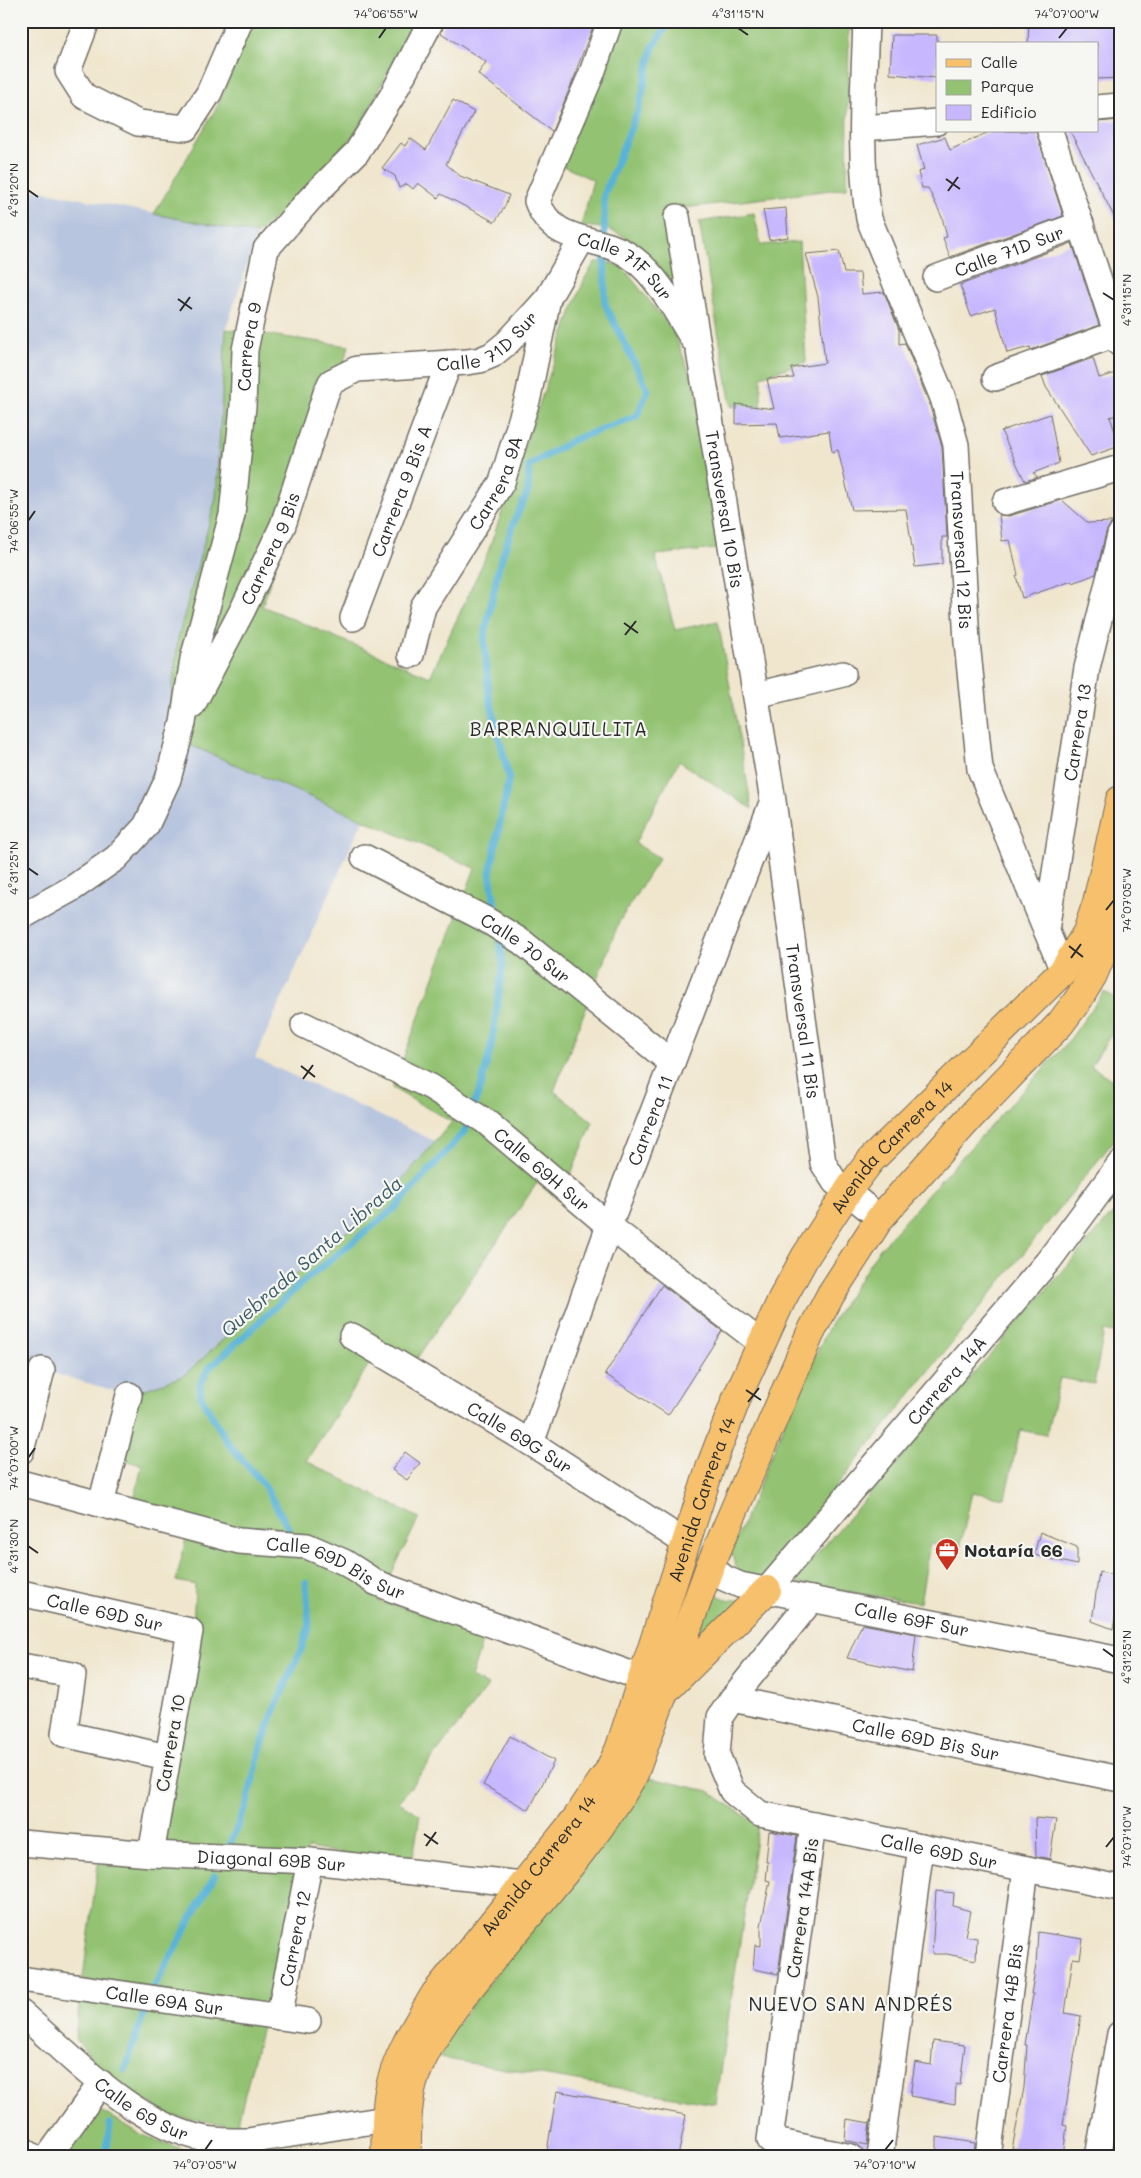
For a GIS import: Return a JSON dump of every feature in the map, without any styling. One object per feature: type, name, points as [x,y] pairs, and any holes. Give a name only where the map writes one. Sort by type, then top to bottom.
[{"type":"main road","name":"Avenida Carrera 14","points":[[407,2157],[390,2090],[398,2063],[420,2018],[435,1994],[576,1818],[608,1772],[629,1723],[711,1465],[738,1395],[782,1299],[805,1257],[847,1192],[871,1160],[1063,971],[1087,932],[1097,902],[1120,800]]},
{"type":"main road","name":"Avenida Carrera 14","points":[[385,2157],[397,2117],[433,2039],[461,1999],[593,1835],[621,1797],[644,1752],[710,1566],[810,1334],[846,1269],[880,1218],[973,1114],[1060,1024],[1078,1000],[1093,975],[1120,904]]},
{"type":"main road","points":[[667,1689],[767,1590]]},
{"type":"street","points":[[87,21],[68,71],[84,96],[138,123],[186,128],[209,93],[240,21]]},
{"type":"street","name":"Carrera 9","points":[[183,723],[192,659],[232,515],[243,406],[245,350],[266,249],[310,199],[357,152],[392,96],[431,21]]},
{"type":"street","name":"Calle 71F Sur","points":[[610,21],[592,72],[537,201],[544,215],[554,228],[568,236],[587,239],[620,249],[639,263],[655,280],[698,348]]},
{"type":"street","points":[[866,21],[863,128],[936,122]]},
{"type":"street","points":[[1098,108],[1120,106]]},
{"type":"street","name":"Transversal 12 Bis","points":[[863,128],[864,193],[869,219],[943,398],[956,445],[967,642],[980,769],[1063,971]]},
{"type":"street","points":[[995,378],[1118,339],[1050,132]]},
{"type":"street","name":"Transversal 10 Bis","points":[[677,218],[773,801]]},
{"type":"street","name":"Calle 71D Sur","points":[[936,278],[1081,224]]},
{"type":"street","name":"Calle 71D Sur","points":[[348,372],[363,368],[480,360],[492,355],[508,342],[548,298],[587,239]]},
{"type":"street","name":"Carrera 9A","points":[[411,654],[423,607],[502,482],[528,397],[548,298]]},
{"type":"street","name":"Carrera 9 Bis A","points":[[353,618],[450,363]]},
{"type":"street","name":"Carrera 9 Bis","points":[[183,723],[244,609],[283,525],[326,393],[332,382],[348,372]]},
{"type":"street","points":[[1005,502],[1120,468]]},
{"type":"street","name":"Carrera 13","points":[[1046,931],[1087,668],[1120,535]]},
{"type":"street","points":[[756,695],[843,674]]},
{"type":"street","points":[[21,917],[72,888],[116,858],[146,826],[168,780],[183,723]]},
{"type":"street","name":"Carrera 11","points":[[531,1443],[609,1226],[773,801]]},
{"type":"street","name":"Transversal 11 Bis","points":[[773,801],[823,1163],[835,1182],[880,1218]]},
{"type":"street","name":"Calle 70 Sur","points":[[364,857],[486,919],[511,935],[672,1064]]},
{"type":"street","name":"Calle 69H Sur","points":[[304,1025],[431,1087],[485,1121],[609,1226],[761,1343]]},
{"type":"street","name":"Carrera 14A","points":[[767,1590],[1049,1260],[1120,1164]]},
{"type":"street","name":"Calle 69G Sur","points":[[352,1336],[531,1443],[686,1543]]},
{"type":"street","points":[[21,1451],[42,1370]]},
{"type":"street","points":[[101,1504],[129,1395]]},
{"type":"street","name":"Calle 69D Bis Sur","points":[[21,1483],[239,1541],[307,1546],[344,1562],[375,1582],[642,1678]]},
{"type":"street","name":"Calle 69F Sur","points":[[710,1566],[728,1580],[767,1590],[1120,1660]]},
{"type":"street","name":"Calle 69D Sur","points":[[21,1593],[190,1631]]},
{"type":"street","points":[[732,1699],[812,1600]]},
{"type":"street","name":"Carrera 10","points":[[151,1854],[190,1631]]},
{"type":"street","points":[[21,1666],[73,1675],[64,1734],[167,1757]]},
{"type":"street","name":"Calle 69D Bis Sur","points":[[732,1699],[1120,1779]]},
{"type":"street","name":"Calle 69D Sur","points":[[732,1699],[720,1717],[717,1755],[732,1791],[760,1814],[1120,1888]]},
{"type":"street","name":"Carrera 14A Bis","points":[[813,1825],[770,2140],[851,2157]]},
{"type":"street","name":"Diagonal 69B Sur","points":[[21,1843],[151,1854],[310,1860],[522,1884]]},
{"type":"street","points":[[880,2157],[921,1847]]},
{"type":"street","name":"Carrera 12","points":[[278,2017],[310,1860]]},
{"type":"street","name":"Carrera 14B Bis","points":[[988,2157],[1026,1869]]},
{"type":"street","name":"Calle 69A Sur","points":[[21,1979],[308,2021]]},
{"type":"street","name":"Calle 69 Sur","points":[[21,2013],[120,2098],[158,2121],[176,2129],[212,2139],[248,2141],[397,2117]]},
{"type":"street","points":[[1098,2157],[1114,2100],[1120,2034]]},
{"type":"street","points":[[48,2157],[101,2083]]},
{"type":"street","points":[[21,2148],[33,2157]]},
{"type":"shaded area","points":[[21,187],[257,234],[226,329],[216,498],[178,638],[168,734],[363,820],[255,1058],[437,1142],[382,1203],[315,1258],[183,1376],[129,1395],[21,1364]]},
{"type":"green space","points":[[253,21],[413,21],[367,114],[334,164],[257,234],[154,214],[218,105]]},
{"type":"green space","points":[[616,21],[818,21],[819,27],[849,24],[847,188],[668,210],[683,298],[652,260],[632,242],[622,235],[608,230],[581,226],[593,180],[563,166]]},
{"type":"green space","points":[[754,213],[761,245],[799,242],[806,362],[761,376],[761,412],[731,406],[699,222]]},
{"type":"green space","points":[[595,262],[613,263],[625,270],[673,331],[696,388],[717,549],[655,555],[675,630],[718,621],[752,809],[679,761],[635,843],[659,858],[619,922],[554,1091],[593,1122],[560,1200],[537,1183],[413,1364],[381,1346],[306,1461],[419,1518],[378,1601],[436,1616],[483,1639],[471,1677],[488,1686],[399,1802],[420,1815],[412,1864],[307,1848],[237,2126],[171,2116],[134,2094],[97,2064],[75,2038],[98,1864],[155,1863],[193,1630],[195,1585],[176,1581],[191,1518],[134,1501],[142,1465],[113,1457],[129,1395],[183,1376],[315,1257],[382,1203],[452,1122],[392,1088],[475,868],[167,735],[178,638],[216,498],[226,329],[349,346],[262,606],[430,677],[488,552],[571,313],[585,278]]},
{"type":"green space","points":[[1104,992],[1120,1000],[1120,1021],[1091,1066],[1120,1085],[1120,1133],[763,1578],[743,1575],[735,1565],[731,1552],[801,1384],[830,1325],[878,1251],[1068,1042]]},
{"type":"green space","points":[[1120,1205],[1120,1334],[1104,1331],[1094,1384],[1060,1378],[1046,1435],[1020,1430],[1005,1498],[972,1492],[960,1548],[930,1543],[920,1603],[792,1583]]},
{"type":"green space","points":[[711,1588],[718,1595],[725,1598],[743,1600],[695,1642]]},
{"type":"green space","points":[[650,1778],[709,1791],[758,1825],[715,2104],[440,2058],[447,2036]]},
{"type":"green space","points":[[98,2109],[139,2134],[205,2157],[64,2157]]},
{"type":"building","points":[[445,21],[595,21],[552,131],[478,74],[486,62],[441,33]]},
{"type":"building","points":[[1029,21],[1120,21],[1120,78],[1098,79],[1098,42],[1028,42]]},
{"type":"building","points":[[892,35],[937,35],[936,78],[890,74]]},
{"type":"building","points":[[453,100],[474,112],[446,164],[460,176],[509,195],[505,206],[495,222],[441,194],[438,198],[418,183],[413,189],[407,184],[399,188],[395,176],[382,168],[401,143],[405,146],[410,138],[426,150]]},
{"type":"building","points":[[1120,120],[1120,228],[1071,132],[1098,132],[1098,122]]},
{"type":"building","points":[[989,132],[1036,132],[1063,216],[950,257],[943,238],[947,237],[942,217],[928,188],[922,188],[918,172],[924,170],[917,145],[945,137],[950,150]]},
{"type":"building","points":[[786,208],[788,237],[769,240],[763,210]]},
{"type":"building","points":[[1072,243],[1099,325],[1031,350],[1030,347],[1007,353],[995,308],[971,316],[960,285]]},
{"type":"building","points":[[839,251],[844,273],[860,273],[862,294],[884,292],[899,330],[899,344],[905,343],[929,403],[942,447],[947,537],[942,537],[942,564],[915,567],[906,509],[852,510],[838,450],[832,452],[829,431],[780,438],[777,423],[736,424],[736,404],[774,409],[767,379],[794,378],[791,368],[825,363],[818,297],[806,254]]},
{"type":"building","points":[[1093,358],[1099,378],[1120,372],[1120,414],[1110,417],[1120,446],[1091,456],[1046,387],[1042,376]]},
{"type":"building","points":[[1050,414],[1059,463],[1033,473],[1038,477],[1025,481],[1001,431]]},
{"type":"building","points":[[1062,500],[1088,523],[1112,522],[1106,532],[1096,574],[1022,598],[1010,540],[1002,541],[999,515],[1009,516]]},
{"type":"building","points":[[662,1285],[722,1331],[668,1415],[605,1374]]},
{"type":"building","points":[[405,1452],[420,1463],[407,1480],[392,1470]]},
{"type":"building","points":[[1040,1532],[1077,1547],[1077,1565],[1034,1555]]},
{"type":"building","points":[[1099,1572],[1120,1576],[1120,1590],[1113,1629],[1092,1621]]},
{"type":"building","points":[[862,1624],[916,1634],[912,1672],[847,1658]]},
{"type":"building","points":[[510,1736],[554,1761],[529,1810],[483,1785]]},
{"type":"building","points":[[1035,1818],[1056,1820],[1050,1859],[1036,1856]]},
{"type":"building","points":[[769,1831],[797,1836],[778,1974],[753,1969],[755,1945],[761,1946],[761,1926],[770,1881],[766,1880]]},
{"type":"building","points":[[936,1891],[954,1893],[953,1906],[970,1911],[965,1936],[977,1938],[976,1960],[947,1954],[932,1954]]},
{"type":"building","points":[[1038,1932],[1083,1939],[1080,1959],[1073,1958],[1065,2013],[1081,2016],[1063,2125],[1067,2126],[1063,2156],[1012,2149],[1024,2088],[1027,2045],[1025,2045],[1033,1994],[1031,1994],[1036,1965]]},
{"type":"building","points":[[933,2041],[965,2045],[960,2085],[956,2084],[955,2104],[910,2096],[915,2062],[931,2065]]},
{"type":"building","points":[[557,2091],[686,2115],[678,2157],[546,2157]]},
{"type":"building","points":[[847,2119],[870,2123],[867,2145],[845,2140]]},
{"type":"building","points":[[937,2137],[975,2143],[974,2157],[937,2157]]},
{"type":"waterway","name":"Quebrada Santa Librada","points":[[497,919],[490,873],[509,778],[489,696],[484,638],[499,566],[514,522],[528,491],[529,466],[573,440],[637,416],[648,390],[605,304],[604,195],[639,107],[653,47],[670,21]]},
{"type":"waterway","name":"Quebrada Santa Librada","points":[[473,1107],[481,1087],[491,1047],[503,966],[499,934]]},
{"type":"waterway","name":"Quebrada Santa Librada","points":[[289,1529],[264,1485],[228,1443],[201,1397],[200,1384],[209,1368],[304,1281],[395,1208],[465,1131],[470,1117]]},
{"type":"waterway","name":"Quebrada Santa Librada","points":[[229,1846],[247,1803],[260,1750],[274,1710],[301,1650],[309,1626],[306,1583]]},
{"type":"waterway","name":"Quebrada Santa Librada","points":[[151,1993],[215,1875]]},
{"type":"waterway","name":"Quebrada Santa Librada","points":[[125,2070],[147,2003]]},
{"type":"waterway","name":"Quebrada Santa Librada","points":[[106,2157],[110,2124]]},
{"type":"place","name":"Notaría 66","points":[[947,1571]]},
{"type":"district","name":"BARRANQUILLITA","points":[[559,728]]},
{"type":"district","name":"NUEVO SAN ANDRÉS","points":[[851,2003]]}]
